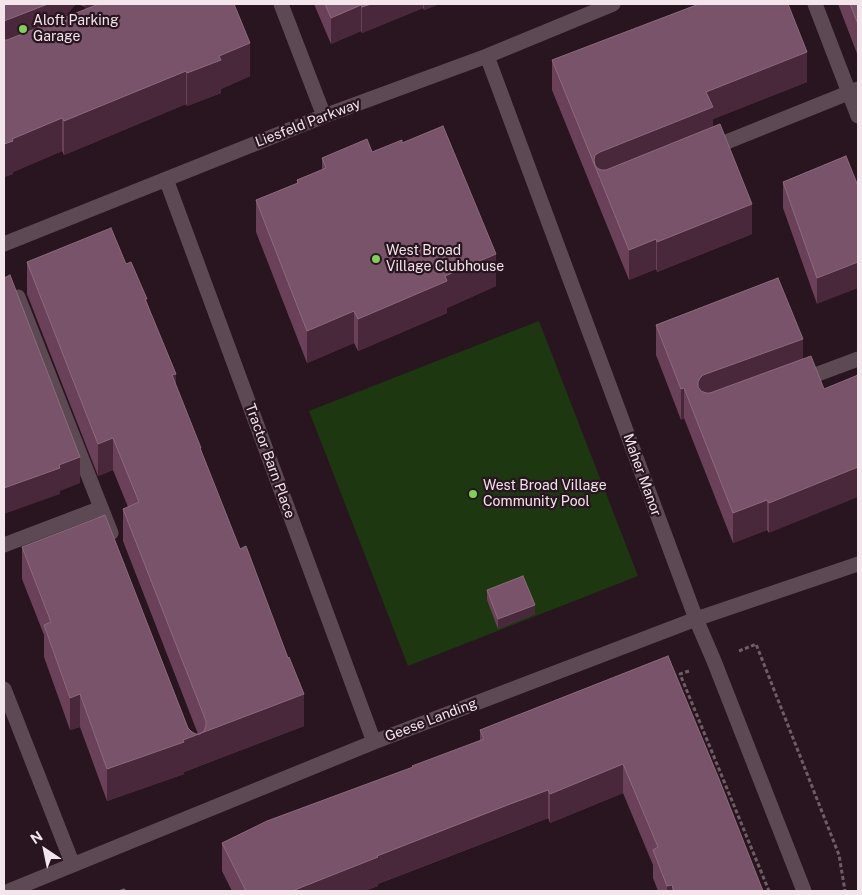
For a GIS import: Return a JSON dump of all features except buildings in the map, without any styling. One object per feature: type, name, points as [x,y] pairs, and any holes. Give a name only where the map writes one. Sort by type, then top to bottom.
[{"type":"street","points":[[281,4],[324,116]]},
{"type":"street","name":"Liesfeld Parkway","points":[[4,244],[324,116],[487,56],[614,4]]},
{"type":"street","points":[[815,4],[854,91],[858,116]]},
{"type":"street","name":"Maher Manor","points":[[487,56],[696,619],[804,891]]},
{"type":"street","points":[[694,155],[854,91]]},
{"type":"street","name":"Tractor Barn Place","points":[[166,179],[374,742]]},
{"type":"street","points":[[18,297],[115,545]]},
{"type":"street","points":[[787,385],[858,359]]},
{"type":"street","points":[[4,545],[101,508]]},
{"type":"street","name":"Geese Landing","points":[[9,891],[374,742],[696,619],[858,564]]},
{"type":"street","points":[[4,689],[73,865]]},
{"type":"path","points":[[724,779],[769,891]]},
{"type":"path","points":[[121,891],[125,891]]},
{"type":"shaded area","name":"West Broad Village Community Pool","points":[[539,321],[638,576],[408,666],[309,411]]},
{"type":"place","name":"Aloft Parking Garage","points":[[23,29]]},
{"type":"place","name":"West Broad Village Clubhouse","points":[[376,259]]},
{"type":"place","name":"West Broad Village Community Pool","points":[[473,494]]}]
